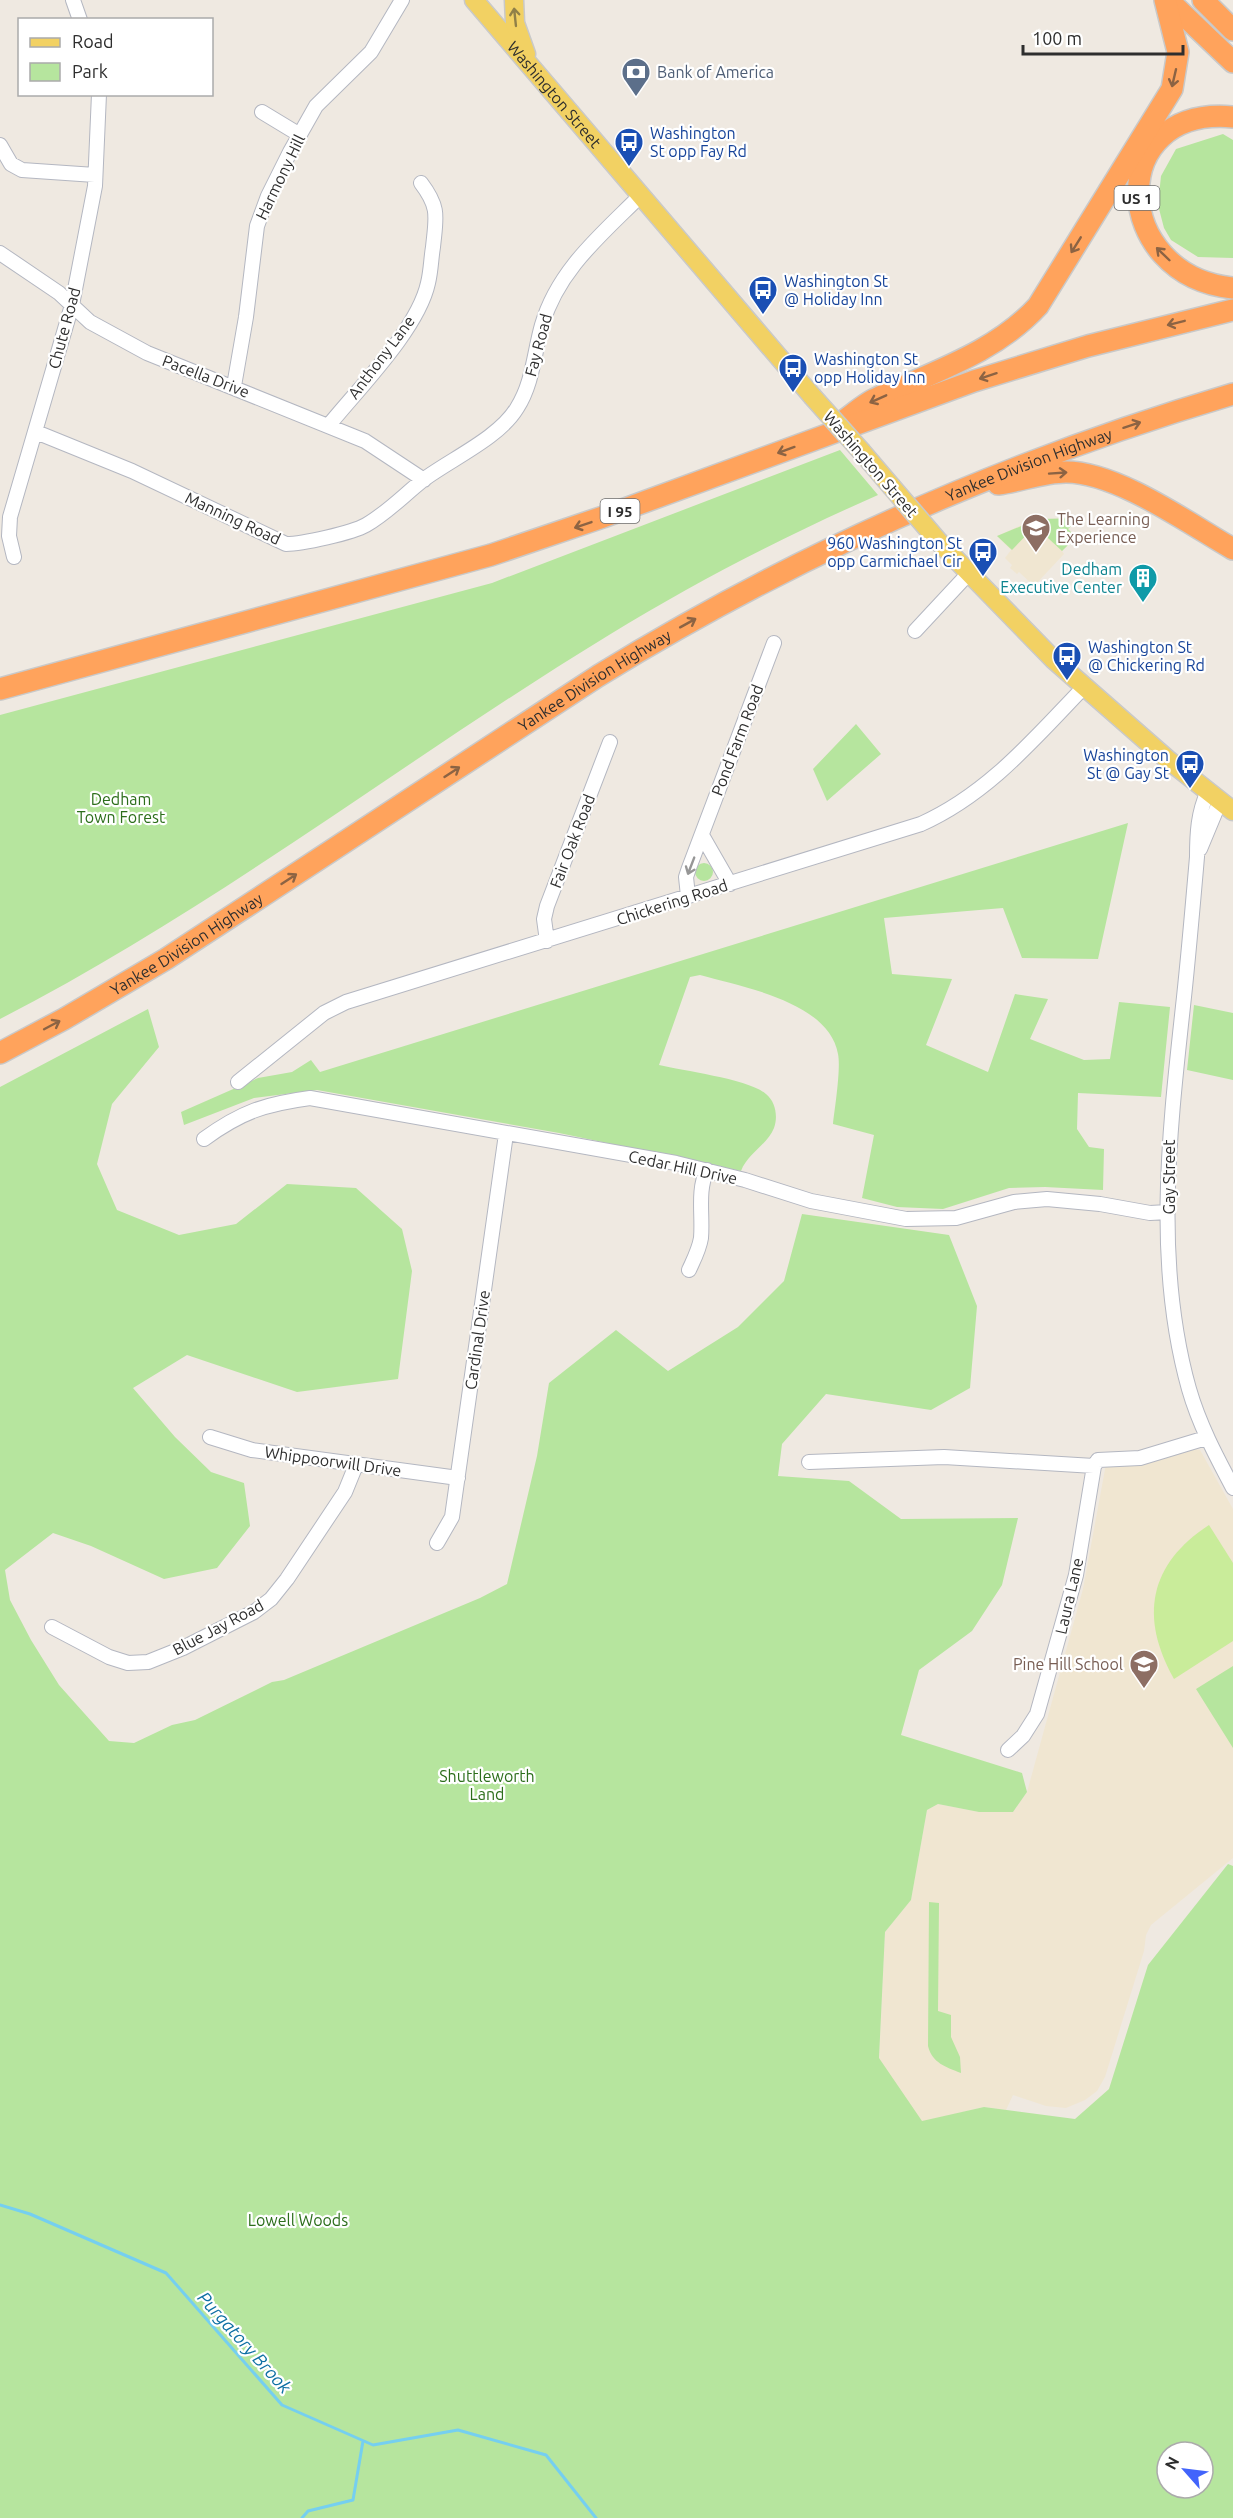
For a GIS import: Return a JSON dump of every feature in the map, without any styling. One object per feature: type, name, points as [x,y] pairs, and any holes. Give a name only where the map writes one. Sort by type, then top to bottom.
[{"type":"highway","points":[[1167,0],[1233,62]]},
{"type":"highway","points":[[822,437],[871,401],[933,374],[997,340],[1021,324],[1038,306],[1172,89],[1178,52],[1167,0]]},
{"type":"highway","points":[[1203,0],[1233,30]]},
{"type":"highway","name":"US 1","points":[[1233,117],[1215,116],[1194,120],[1165,135],[1156,144],[1144,163],[1137,196],[1144,229],[1164,255],[1181,269],[1204,281],[1233,288]]},
{"type":"highway","name":"I 95","points":[[0,689],[501,552],[594,521],[937,394],[1040,360],[1136,333],[1233,310]]},
{"type":"highway","name":"Yankee Division Highway","points":[[0,1053],[166,959],[598,676],[656,641],[822,552],[959,490],[1094,438],[1233,394]]},
{"type":"highway","points":[[959,490],[1019,481],[1047,474],[1088,474],[1123,486],[1233,549]]},
{"type":"main road","points":[[514,0],[517,31],[534,73]]},
{"type":"main road","name":"Washington Street","points":[[475,1],[534,73],[939,542],[1019,626],[1084,687],[1221,801]]},
{"type":"street","points":[[73,0],[80,18]]},
{"type":"street","name":"Harmony Hill","points":[[234,386],[246,317],[257,226],[268,196],[316,106],[370,52],[402,0]]},
{"type":"street","name":"Chute Road","points":[[14,557],[9,536],[10,518],[72,305],[93,204],[99,96]]},
{"type":"street","points":[[262,112],[300,135]]},
{"type":"street","points":[[0,145],[11,165],[22,170],[96,175]]},
{"type":"street","name":"Anthony Lane","points":[[329,425],[398,341],[419,306],[428,285],[436,215],[433,199],[421,183]]},
{"type":"street","name":"Fay Road","points":[[424,480],[496,430],[516,410],[525,394],[551,300],[565,274],[587,248],[640,196]]},
{"type":"street","name":"Pacella Drive","points":[[0,254],[58,293],[90,322],[147,353],[234,386],[365,441],[424,480]]},
{"type":"street","name":"Manning Road","points":[[36,432],[132,471],[286,544],[298,544],[364,526],[424,480]]},
{"type":"street","points":[[915,630],[969,573]]},
{"type":"street","name":"Pond Farm Road","points":[[688,896],[686,877],[774,644]]},
{"type":"street","name":"Chickering Road","points":[[238,1082],[324,1013],[346,1002],[921,824],[958,806],[1010,764],[1084,687]]},
{"type":"street","name":"Fair Oak Road","points":[[547,941],[544,920],[548,906],[610,742]]},
{"type":"street","name":"Gay Street","points":[[1221,801],[1201,809],[1197,830],[1197,857],[1172,1096],[1168,1212],[1172,1290],[1179,1348],[1206,1438],[1233,1488]]},
{"type":"street","points":[[703,837],[730,884]]},
{"type":"street","name":"Cedar Hill Drive","points":[[204,1139],[232,1119],[254,1109],[284,1101],[310,1098],[707,1170],[811,1200],[906,1219],[924,1221],[956,1218],[1014,1202],[1047,1199],[1100,1204],[1142,1212],[1168,1212]]},
{"type":"street","name":"Cardinal Drive","points":[[437,1543],[452,1517],[506,1134]]},
{"type":"street","points":[[689,1270],[699,1248],[702,1187],[707,1170]]},
{"type":"street","name":"Whippoorwill Drive","points":[[210,1437],[252,1450],[458,1478]]},
{"type":"street","points":[[809,1462],[944,1457],[1094,1466],[1098,1460],[1106,1458],[1140,1458],[1206,1438]]},
{"type":"street","name":"Blue Jay Road","points":[[52,1627],[109,1657],[128,1663],[148,1662],[183,1648],[254,1612],[271,1599],[287,1579],[345,1492],[356,1465]]},
{"type":"street","name":"Laura Lane","points":[[1008,1750],[1023,1736],[1037,1714],[1076,1575],[1094,1466]]},
{"type":"shaded area","name":"The Learning Experience","points":[[1079,518],[1068,529],[1073,534],[1066,541],[1069,544],[1062,551],[1064,554],[1034,586],[1019,572],[1017,574],[1010,568],[1012,565],[1005,558],[1011,550],[997,536],[1024,524],[1031,522],[1035,525],[1034,522],[1042,519]]},
{"type":"shaded area","name":"Pine Hill School","points":[[1193,1449],[1200,1450],[1233,1509],[1233,1858],[1151,1925],[1146,1935],[1144,1951],[1105,2077],[1097,2091],[1085,2100],[1066,2108],[1046,2106],[1013,2095],[1006,2110],[984,2107],[922,2122],[879,2059],[885,1932],[911,1900],[927,1810],[938,1804],[979,1812],[1013,1812],[1027,1792],[1083,1589],[1106,1464]]},
{"type":"green space","points":[[1223,134],[1233,140],[1233,258],[1198,257],[1171,240],[1164,228],[1158,205],[1161,176],[1176,149]]},
{"type":"green space","name":"Dedham Town Forest","points":[[840,450],[878,495],[741,560],[641,615],[457,732],[308,833],[157,930],[0,1019],[0,715],[492,583]]},
{"type":"green space","points":[[1079,518],[1068,529],[1073,534],[1066,541],[1069,544],[1062,551],[1035,526],[1012,550],[997,536],[1031,522],[1035,525],[1034,522],[1042,519]]},
{"type":"green space","points":[[856,724],[881,754],[827,801],[813,769]]},
{"type":"green space","points":[[1128,823],[1098,959],[1022,958],[1003,908],[884,918],[892,974],[952,979],[926,1045],[988,1072],[1015,994],[1048,999],[1030,1039],[1084,1060],[1110,1059],[1119,1002],[1170,1007],[1161,1097],[1078,1093],[1077,1129],[1089,1147],[1104,1149],[1103,1190],[1009,1188],[943,1209],[897,1207],[862,1198],[874,1135],[833,1124],[839,1060],[831,1036],[819,1021],[782,999],[700,975],[690,977],[659,1065],[746,1084],[769,1097],[775,1110],[774,1128],[741,1171],[559,1133],[317,1090],[254,1098],[184,1125],[181,1112],[258,1078],[292,1072],[311,1060],[320,1072]]},
{"type":"green space","points":[[704,863],[710,866],[713,872],[710,878],[704,881],[698,878],[695,872],[698,866]]},
{"type":"green space","points":[[1194,1005],[1233,1013],[1233,1080],[1187,1070]]},
{"type":"green space","points":[[148,1009],[159,1047],[112,1104],[97,1164],[117,1210],[179,1235],[236,1224],[287,1184],[356,1188],[402,1229],[412,1271],[398,1379],[297,1392],[187,1355],[133,1388],[175,1437],[211,1472],[244,1483],[250,1526],[217,1568],[164,1579],[91,1546],[53,1533],[5,1570],[10,1600],[31,1640],[59,1685],[109,1741],[134,1743],[172,1725],[195,1720],[272,1682],[284,1680],[480,1598],[507,1584],[537,1456],[549,1383],[616,1330],[668,1371],[738,1327],[784,1281],[802,1214],[949,1235],[977,1306],[970,1388],[931,1410],[826,1394],[782,1444],[778,1476],[849,1481],[901,1519],[1018,1518],[1002,1585],[972,1631],[919,1670],[901,1735],[1022,1773],[1027,1792],[1013,1812],[979,1812],[938,1804],[927,1810],[911,1900],[885,1932],[879,2058],[922,2121],[984,2107],[1075,2119],[1109,2089],[1148,1965],[1228,1864],[1233,1866],[1233,2518],[0,2518],[0,1087]]},
{"type":"green space","points":[[1209,1525],[1233,1563],[1233,1641],[1174,1679],[1156,1634],[1154,1613],[1156,1593],[1162,1575],[1173,1557],[1189,1540]]},
{"type":"green space","points":[[1233,1666],[1233,1748],[1196,1689]]},
{"type":"green space","points":[[929,1902],[939,1903],[938,2011],[951,2015],[951,2037],[960,2057],[961,2073],[936,2060],[928,2046]]},
{"type":"waterway","name":"Purgatory Brook","points":[[0,2205],[30,2214],[166,2273],[282,2405],[373,2445],[458,2430],[546,2455],[596,2518]]},
{"type":"waterway","points":[[302,2518],[308,2511],[353,2500],[363,2441]]},
{"type":"place","name":"Bank of America","points":[[636,98]]},
{"type":"place","name":"Washington St opp Fay Rd","points":[[629,168]]},
{"type":"place","name":"Washington St @ Holiday Inn","points":[[763,316]]},
{"type":"place","name":"Washington St opp Holiday Inn","points":[[793,394]]},
{"type":"place","name":"The Learning Experience","points":[[1036,554]]},
{"type":"place","name":"960 Washington St opp Carmichael Cir","points":[[983,578]]},
{"type":"place","name":"Dedham Executive Center","points":[[1143,604]]},
{"type":"place","name":"Washington St @ Chickering Rd","points":[[1067,682]]},
{"type":"place","name":"Washington St @ Gay St","points":[[1190,790]]},
{"type":"place","name":"Pine Hill School","points":[[1144,1690]]},
{"type":"park label","name":"Shuttleworth Land","points":[[487,1785]]},
{"type":"park label","name":"Lowell Woods","points":[[298,2220]]}]
